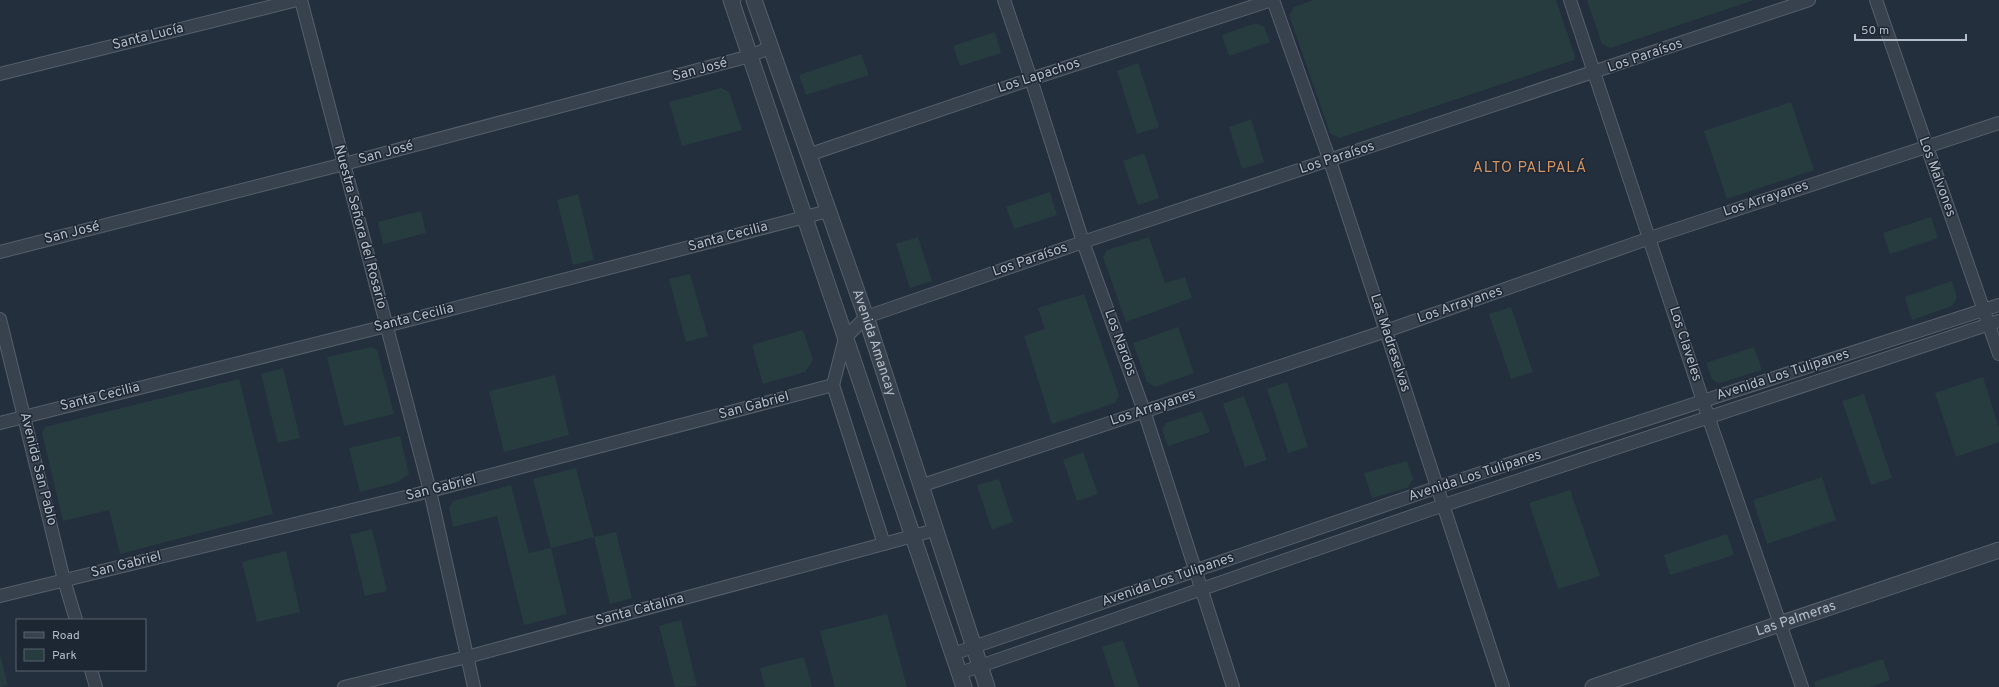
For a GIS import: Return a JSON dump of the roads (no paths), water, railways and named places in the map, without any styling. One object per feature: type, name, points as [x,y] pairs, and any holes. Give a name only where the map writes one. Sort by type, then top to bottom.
[{"type":"street","name":"Santa Lucía","points":[[0,74],[297,0]]},
{"type":"street","name":"Nuestra Señora del Rosario","points":[[301,0],[430,491],[474,687]]},
{"type":"street","name":"Avenida Amancay","points":[[731,0],[803,218],[962,680]]},
{"type":"street","name":"Avenida Amancay","points":[[754,0],[866,317],[920,486],[987,687]]},
{"type":"street","name":"Los Nardos","points":[[1004,0],[1031,78],[1083,242],[1144,411],[1203,590],[1233,687]]},
{"type":"street","name":"Los Lapachos","points":[[808,155],[1031,78],[1272,0]]},
{"type":"street","name":"Las Madreselvas","points":[[1272,0],[1330,161],[1503,687]]},
{"type":"street","name":"Los Claveles","points":[[1570,0],[1703,401],[1802,687]]},
{"type":"street","name":"Los Paraísos","points":[[866,317],[1083,242],[1810,0]]},
{"type":"street","name":"Los Malvones","points":[[1876,0],[1984,310],[1994,323],[1999,354]]},
{"type":"street","name":"San José","points":[[0,252],[344,164],[750,56],[771,47]]},
{"type":"street","name":"Los Arrayanes","points":[[920,486],[1386,330],[1650,238],[1999,123]]},
{"type":"street","name":"Santa Cecilia","points":[[0,423],[386,326],[828,211]]},
{"type":"street","name":"Avenida Los Tulipanes","points":[[953,654],[1196,572],[1241,554],[1438,487],[1999,305]]},
{"type":"street","points":[[866,317],[845,338],[833,385],[884,544]]},
{"type":"street","name":"Avenida San Pablo","points":[[0,319],[64,580],[76,619]]},
{"type":"street","name":"Avenida Los Tulipanes","points":[[962,680],[981,666],[1444,505],[1994,323]]},
{"type":"street","name":"San Gabriel","points":[[0,596],[430,491],[833,385]]},
{"type":"street","name":"Santa Catalina","points":[[344,687],[467,657],[935,530]]},
{"type":"street","name":"Las Palmeras","points":[[1593,687],[1999,550]]},
{"type":"street","points":[[91,671],[96,687]]},
{"type":"district","name":"ALTO PALPALÁ","points":[[1530,168]]}]
